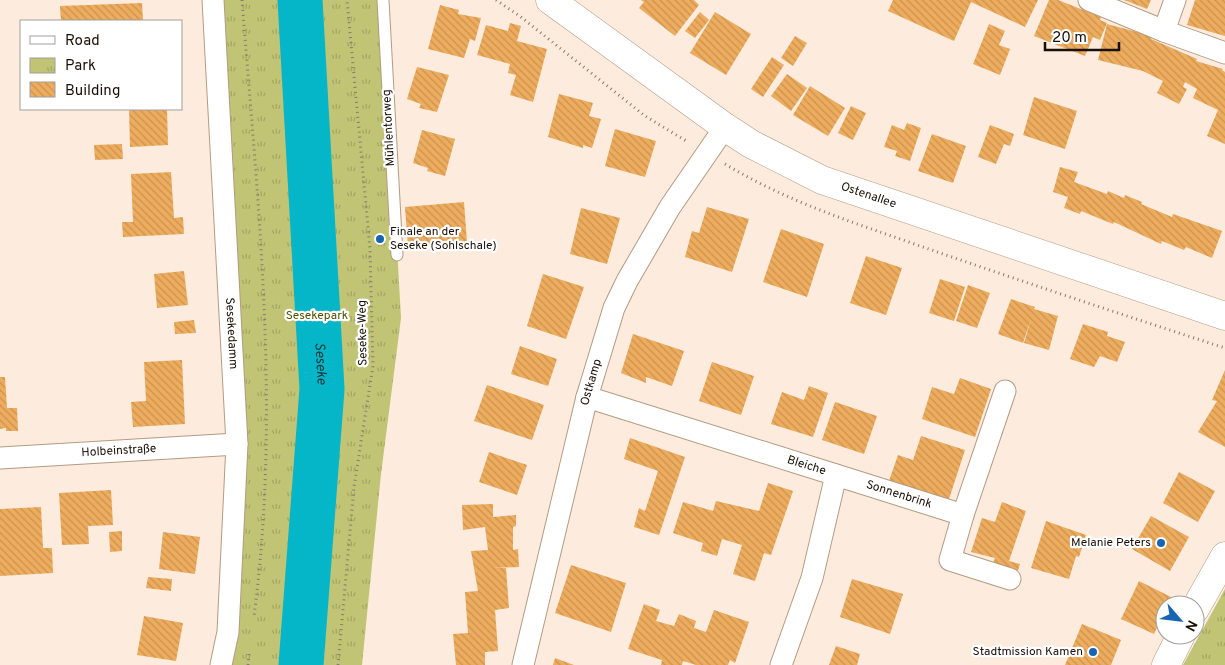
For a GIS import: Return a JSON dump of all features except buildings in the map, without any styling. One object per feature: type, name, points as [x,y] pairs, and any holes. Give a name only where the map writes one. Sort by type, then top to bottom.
[{"type":"street","name":"Sesekedamm","points":[[212,0],[237,444],[228,632],[220,665]]},
{"type":"street","name":"Ostenallee","points":[[550,0],[725,127],[751,144],[822,180],[1225,316]]},
{"type":"street","points":[[1089,0],[1164,32],[1225,53]]},
{"type":"street","points":[[1164,32],[1175,0]]},
{"type":"street","name":"Ostkamp","points":[[523,665],[602,340],[627,281],[670,206],[725,127]]},
{"type":"street","points":[[1005,390],[950,560],[1010,579]]},
{"type":"street","name":"Bleiche","points":[[587,397],[836,475],[812,578],[781,665]]},
{"type":"street","name":"Holbeinstraße","points":[[0,458],[237,444]]},
{"type":"street","name":"Sonnenbrink","points":[[836,475],[963,515]]},
{"type":"street","points":[[1203,595],[1225,556]]},
{"type":"street","points":[[1166,665],[1176,645]]},
{"type":"lane","name":"Mühlentorweg","points":[[382,0],[397,255]]},
{"type":"path","points":[[242,0],[267,342],[264,472],[254,619]]},
{"type":"path","name":"Seseke-Weg","points":[[338,665],[354,487],[373,366],[370,249],[347,0]]},
{"type":"path","points":[[248,665],[250,647]]},
{"type":"green space","name":"Sesekepark","points":[[215,0],[383,0],[401,318],[381,474],[362,665],[225,665],[231,637]]},
{"type":"green space","points":[[1225,589],[1225,665],[1183,665],[1194,645],[1205,645],[1205,625]]},
{"type":"waterway","name":"Seseke","points":[[300,0],[322,389],[301,665]]},
{"type":"place","name":"Finale an der Seseke (Sohlschale)","points":[[380,239]]},
{"type":"place","name":"Melanie Peters","points":[[1161,543]]},
{"type":"place","name":"Stadtmission Kamen","points":[[1093,652]]}]
